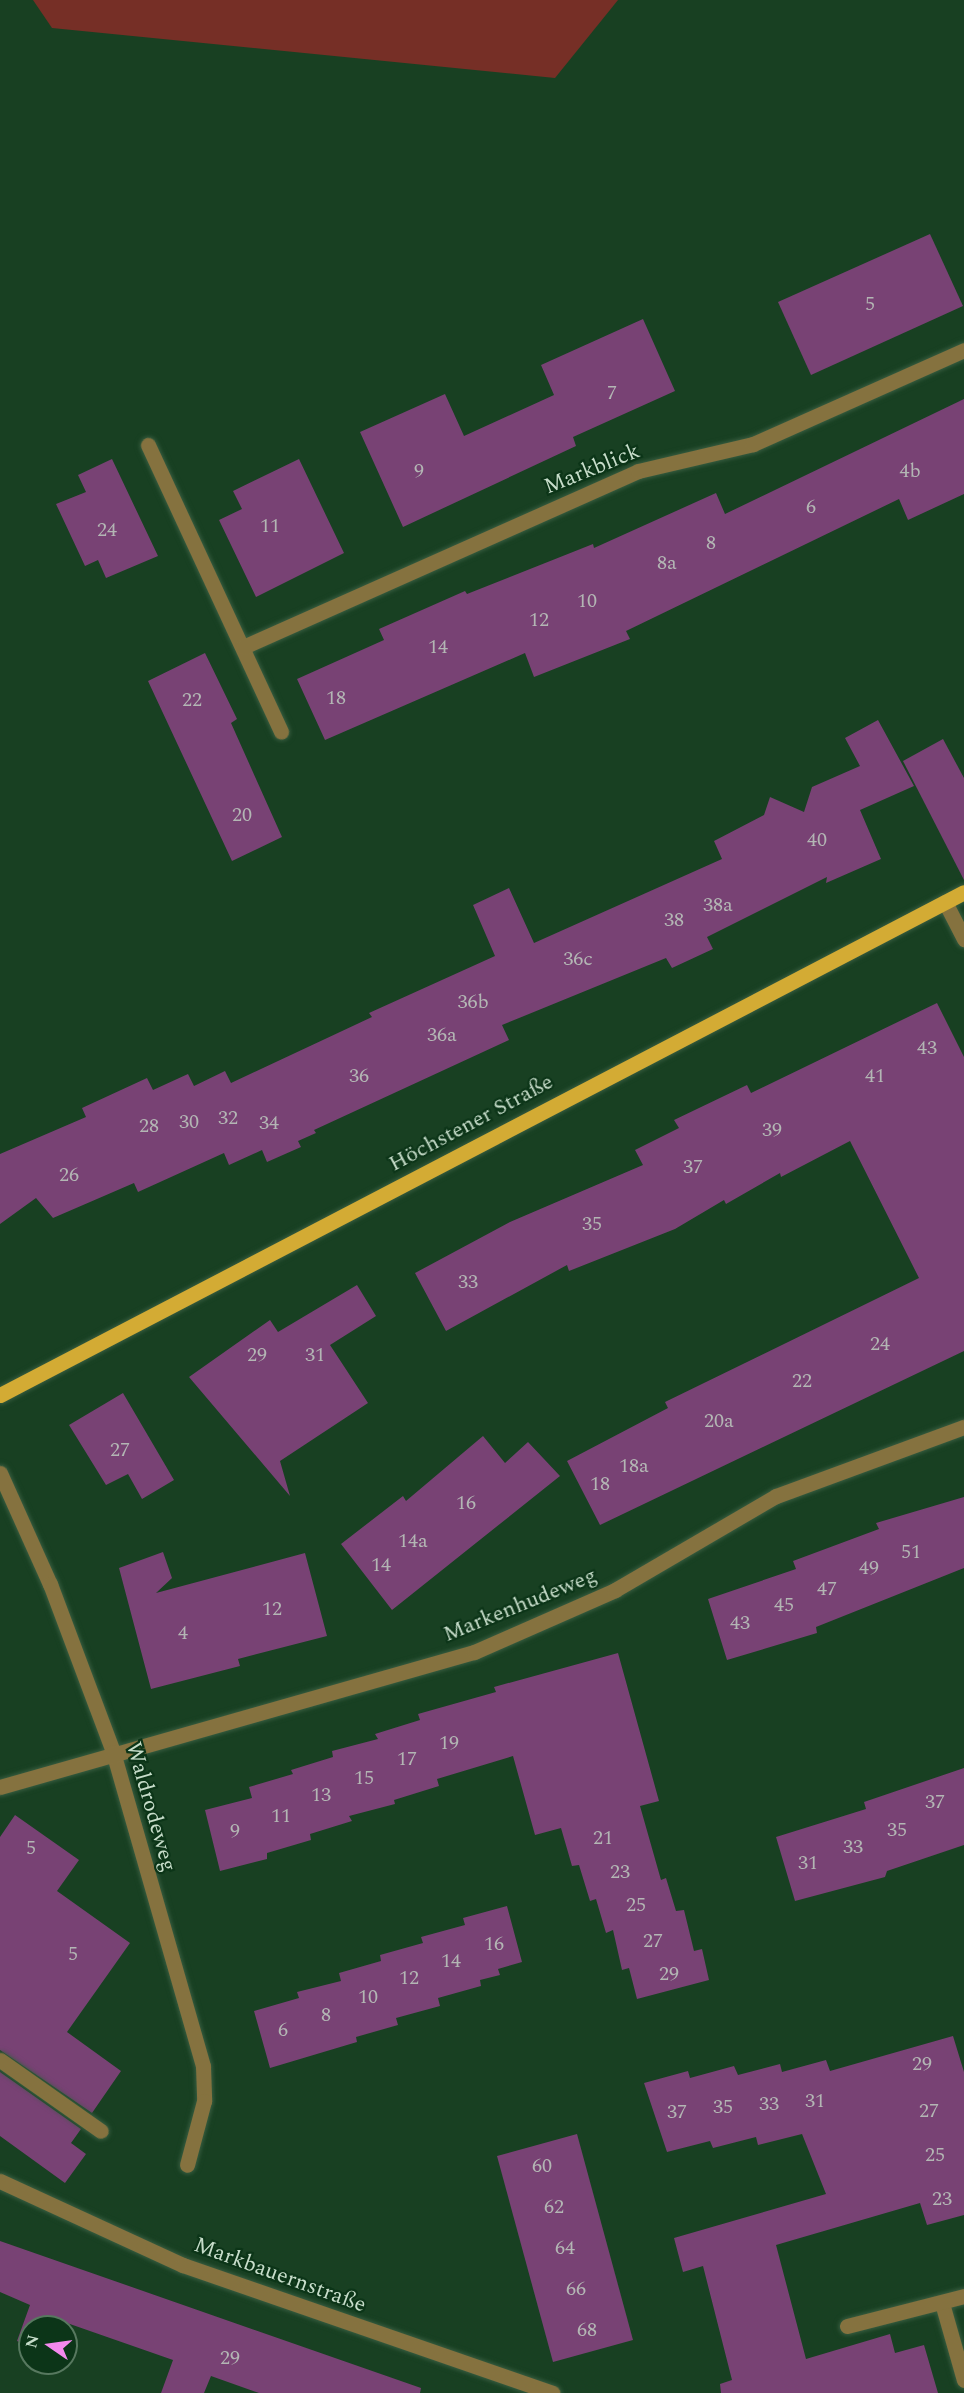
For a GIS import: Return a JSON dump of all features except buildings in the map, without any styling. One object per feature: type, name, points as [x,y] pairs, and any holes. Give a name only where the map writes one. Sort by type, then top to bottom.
[{"type":"main road","name":"Höchstener Straße","points":[[0,1395],[964,892]]},
{"type":"street","name":"Markblick","points":[[243,646],[638,471],[753,444],[964,350]]},
{"type":"street","points":[[148,445],[281,732]]},
{"type":"street","points":[[945,902],[964,939]]},
{"type":"street","name":"Markenhudeweg","points":[[0,1786],[56,1773],[113,1752],[474,1652],[615,1590],[776,1496],[964,1427]]},
{"type":"street","name":"Waldrodeweg","points":[[0,1473],[50,1584],[113,1752],[203,2066],[204,2101],[187,2165]]},
{"type":"street","points":[[0,2060],[101,2131]]},
{"type":"street","name":"Markbauernstraße","points":[[0,2181],[183,2265],[552,2393]]},
{"type":"street","points":[[847,2326],[964,2296]]},
{"type":"street","points":[[942,2303],[964,2380]]},
{"type":"shaded area","points":[[33,0],[618,0],[555,78],[52,28]]}]
